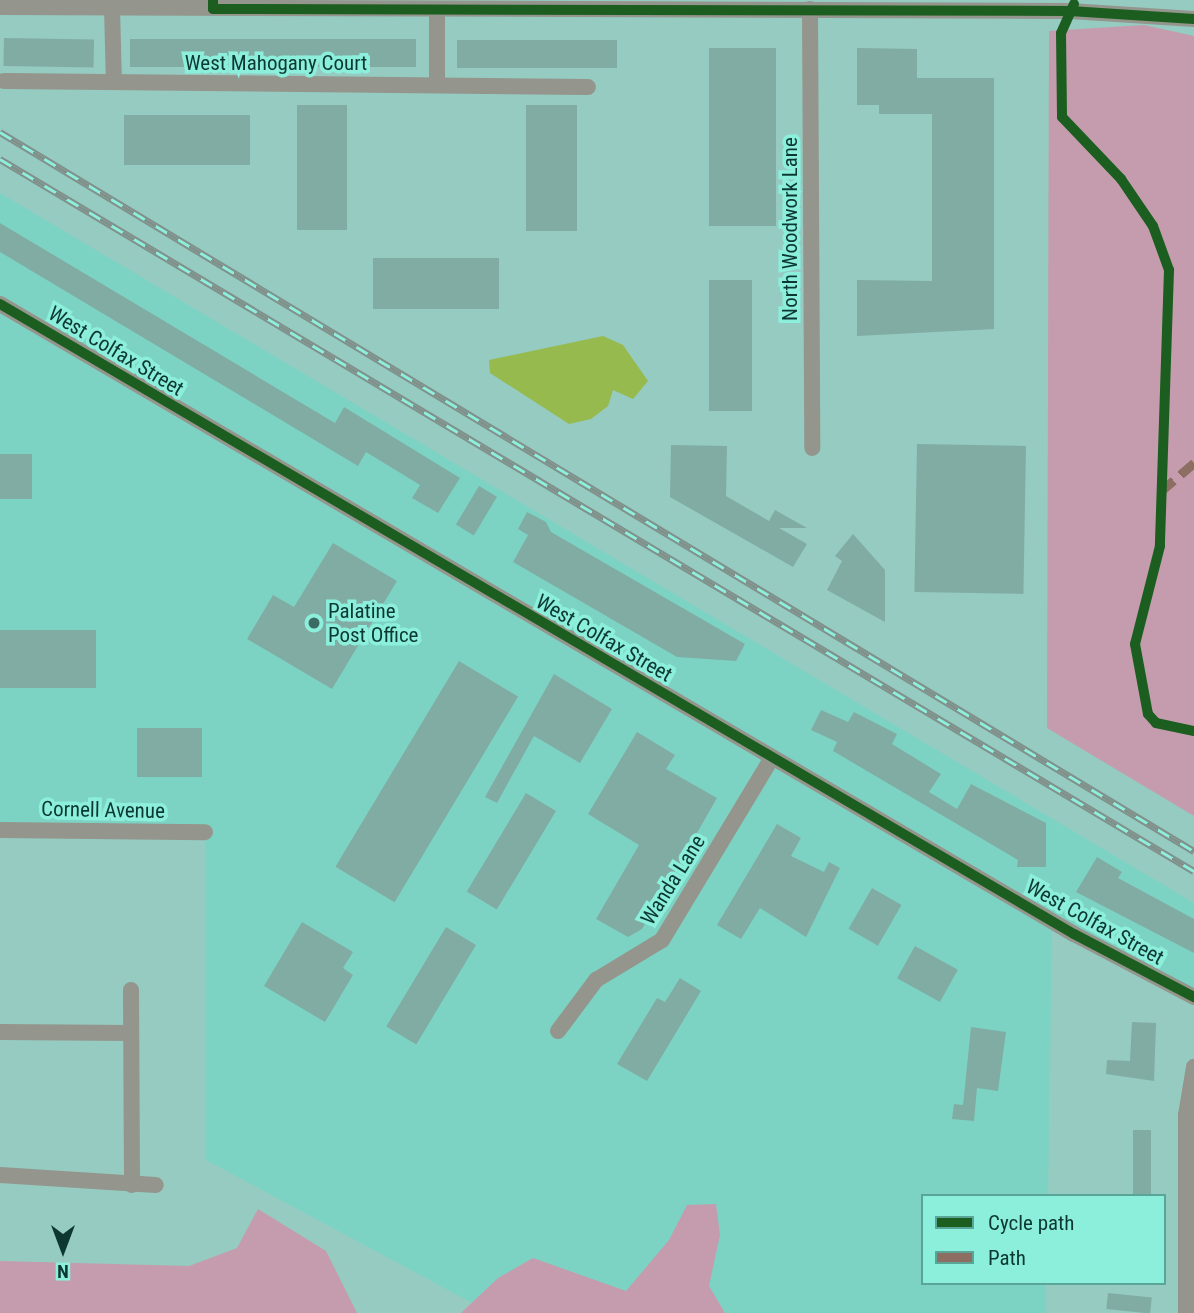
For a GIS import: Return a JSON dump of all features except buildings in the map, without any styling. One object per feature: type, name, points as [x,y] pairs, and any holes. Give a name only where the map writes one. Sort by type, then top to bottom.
[{"type":"street","points":[[5,5],[112,8],[213,4],[437,11],[810,9],[1156,13],[1194,19]]},
{"type":"street","points":[[112,8],[114,82]]},
{"type":"street","name":"North Woodwork Lane","points":[[810,9],[812,448]]},
{"type":"street","points":[[436,85],[437,11]]},
{"type":"street","name":"West Mahogany Court","points":[[4,81],[588,87]]},
{"type":"street","name":"West Colfax Street","points":[[0,304],[772,758],[1194,997]]},
{"type":"street","name":"Wanda Lane","points":[[558,1031],[596,980],[662,940],[772,758]]},
{"type":"street","name":"Cornell Avenue","points":[[0,830],[205,832]]},
{"type":"street","points":[[131,990],[132,1185]]},
{"type":"street","points":[[0,1032],[131,1033]]},
{"type":"street","points":[[1186,1313],[1186,1115],[1194,1067]]},
{"type":"street","points":[[0,1175],[156,1185]]},
{"type":"shaded area","points":[[1144,25],[1194,36],[1194,816],[1047,728],[1049,31]]},
{"type":"shaded area","points":[[0,193],[1194,903],[1194,997],[1052,922],[1048,1194],[921,1194],[921,1285],[1046,1285],[1046,1313],[491,1313],[206,1160],[205,833],[0,830]]},
{"type":"shaded area","points":[[603,336],[623,345],[648,381],[633,399],[613,390],[608,406],[591,419],[569,424],[490,373],[489,360]]},
{"type":"shaded area","points":[[716,1204],[720,1235],[709,1286],[725,1313],[461,1313],[498,1278],[533,1258],[626,1291],[669,1240],[687,1205]]},
{"type":"shaded area","points":[[258,1209],[326,1251],[357,1313],[0,1313],[0,1261],[189,1266],[237,1248]]},
{"type":"railway","points":[[0,132],[1194,851]]},
{"type":"railway","points":[[0,159],[1194,871]]},
{"type":"marked path","points":[[1160,492],[1194,463]]},
{"type":"cycle path","points":[[213,0],[213,9],[1070,11],[1194,19]]},
{"type":"cycle path","points":[[1074,4],[1061,33],[1062,117],[1121,179],[1153,226],[1169,270],[1160,546],[1135,644],[1148,714],[1156,723],[1194,731]]},
{"type":"cycle path","points":[[0,304],[1074,934],[1194,997]]},
{"type":"place","name":"Palatine Post Office","points":[[314,623]]}]
